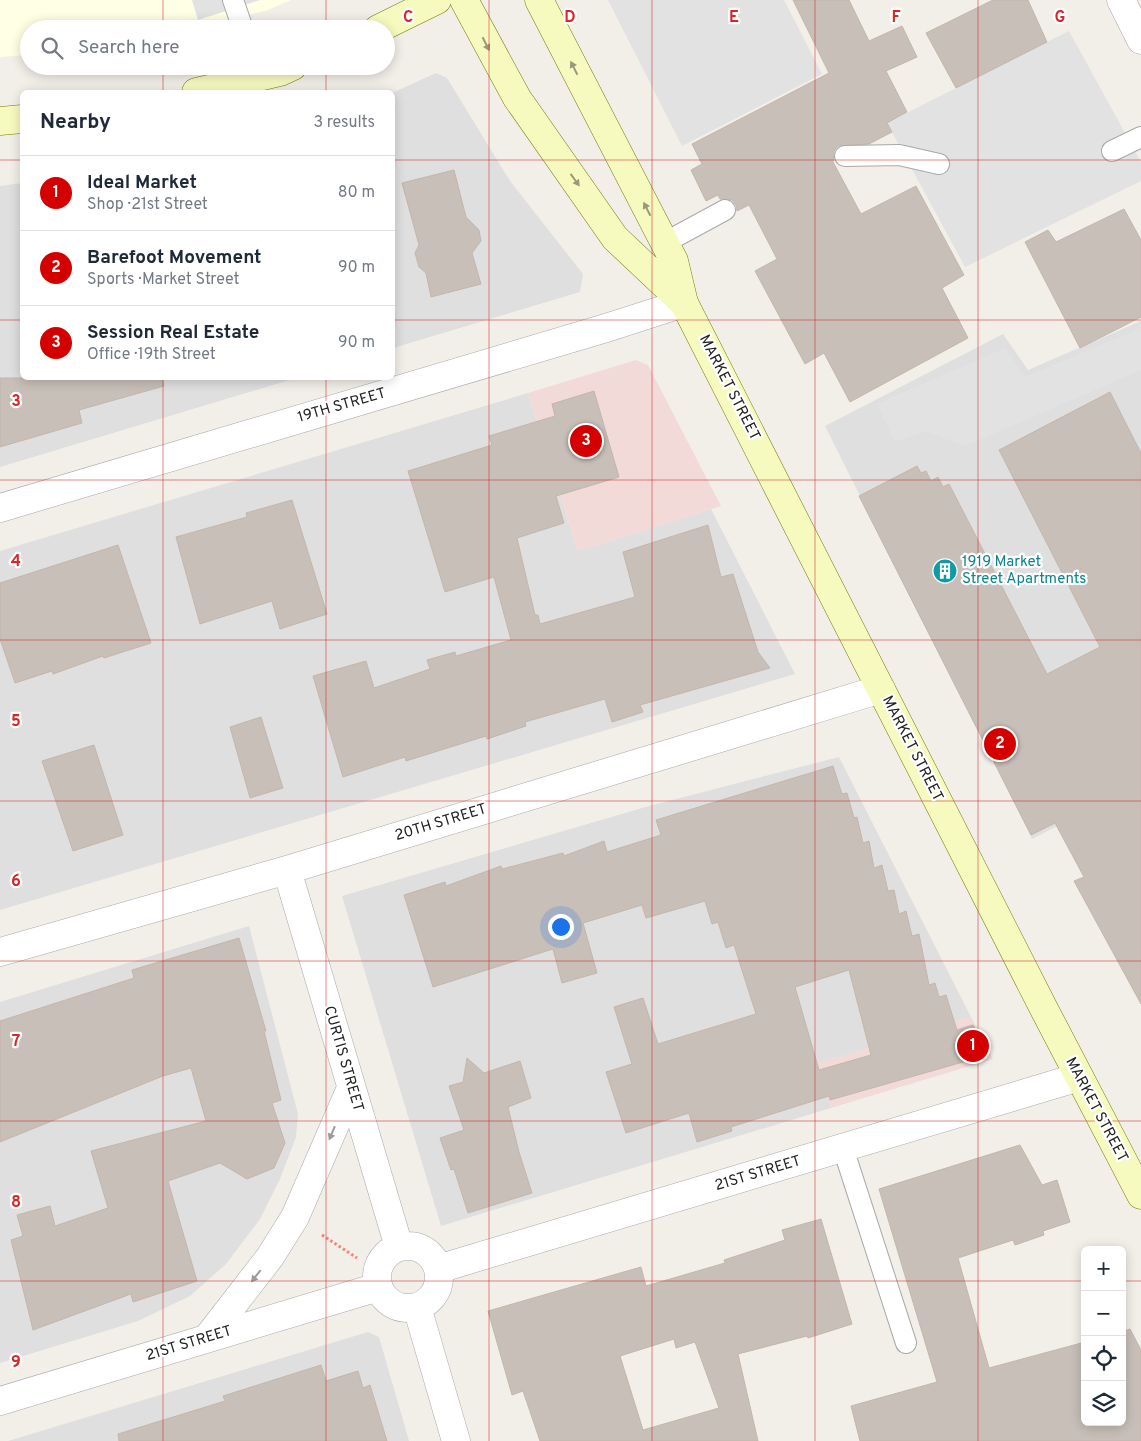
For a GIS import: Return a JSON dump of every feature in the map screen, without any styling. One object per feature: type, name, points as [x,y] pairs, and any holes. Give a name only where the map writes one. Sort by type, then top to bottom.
[{"type":"main road","points":[[395,21],[437,0]]},
{"type":"main road","name":"MARKET STREET","points":[[464,0],[517,98],[615,238],[684,302]]},
{"type":"main road","name":"MARKET STREET","points":[[539,0],[674,261],[684,302],[1141,1195]]},
{"type":"main road","points":[[202,90],[249,75]]},
{"type":"main road","points":[[0,121],[20,119]]},
{"type":"street","points":[[1122,0],[1141,40]]},
{"type":"street","name":"19TH STREET","points":[[0,508],[606,328],[684,302]]},
{"type":"street","name":"20TH STREET","points":[[0,952],[287,870],[881,689]]},
{"type":"street","name":"CURTIS STREET","points":[[287,870],[399,1247]]},
{"type":"street","name":"21ST STREET","points":[[438,1269],[1079,1077]]},
{"type":"street","points":[[208,1338],[270,1257],[295,1217],[351,1088]]},
{"type":"street","points":[[399,1247],[423,1250],[433,1258],[438,1269],[439,1282],[435,1293],[417,1307],[404,1308],[393,1305],[384,1298],[378,1277],[387,1255],[399,1247]]},
{"type":"street","name":"21ST STREET","points":[[0,1401],[208,1338],[378,1277]]},
{"type":"street","points":[[417,1307],[456,1441]]},
{"type":"lane","points":[[233,0],[240,20]]},
{"type":"lane","points":[[1112,150],[1141,137]]},
{"type":"lane","points":[[846,156],[899,155],[939,164]]},
{"type":"lane","points":[[664,243],[726,210]]},
{"type":"lane","points":[[843,1148],[906,1343]]},
{"type":"path","points":[[295,1217],[354,1257],[378,1277]]},
{"type":"shaded area","points":[[0,0],[291,0],[268,10],[227,20],[20,20],[20,56],[0,57]]},
{"type":"shaded area","points":[[192,0],[260,0],[198,20]]},
{"type":"shaded area","points":[[608,0],[784,0],[822,74],[682,146]]},
{"type":"shaded area","points":[[1069,31],[1141,162],[1141,181],[965,267],[887,123]]},
{"type":"shaded area","points":[[436,73],[447,78],[510,181],[583,274],[580,292],[395,347],[395,92]]},
{"type":"shaded area","points":[[20,183],[20,380],[289,380],[0,467],[0,186]]},
{"type":"shaded area","name":"1919 Market Street Apartments","points":[[1141,321],[1141,783],[1032,839],[825,426],[1003,334],[1028,370]]},
{"type":"shaded area","points":[[1141,328],[1141,370],[965,446],[925,431],[895,442],[877,404],[1005,348],[1025,377]]},
{"type":"shaded area","points":[[636,360],[648,365],[721,506],[578,551],[528,393]]},
{"type":"shaded area","points":[[528,393],[578,551],[711,509],[795,674],[0,910],[0,551]]},
{"type":"shaded area","points":[[839,757],[971,1017],[819,1063],[831,1108],[441,1226],[342,896],[649,806]]},
{"type":"shaded area","points":[[249,926],[298,1114],[296,1137],[280,1179],[260,1219],[226,1264],[190,1296],[138,1321],[0,1363],[0,1002]]},
{"type":"shaded area","points":[[971,1017],[993,1059],[831,1108],[818,1063]]},
{"type":"shaded area","points":[[368,1332],[379,1337],[409,1441],[8,1441]]},
{"type":"building","points":[[793,0],[849,0],[869,41],[902,26],[917,57],[886,71],[907,112],[887,123],[892,132],[869,144],[838,146],[834,151],[833,162],[861,214],[916,186],[964,275],[942,288],[968,338],[850,402],[824,353],[805,364],[755,271],[777,259],[749,205],[737,211],[736,205],[732,200],[720,199],[718,195],[706,201],[691,170],[702,164],[692,144],[829,73]]},
{"type":"building","points":[[993,0],[1028,0],[1047,42],[956,88],[926,33]]},
{"type":"building","points":[[454,170],[466,217],[479,230],[481,241],[472,253],[481,284],[431,297],[426,273],[419,267],[415,253],[419,245],[402,183]]},
{"type":"building","points":[[1124,209],[1141,240],[1141,317],[1080,348],[1025,242],[1048,230],[1056,242]]},
{"type":"building","points":[[0,378],[20,378],[20,380],[162,380],[164,386],[79,410],[82,423],[0,447]]},
{"type":"building","points":[[594,391],[619,477],[556,496],[564,523],[517,538],[535,615],[538,615],[540,624],[635,597],[623,552],[708,525],[721,577],[733,574],[758,652],[770,668],[640,705],[643,712],[612,722],[605,699],[525,722],[526,726],[487,739],[486,736],[406,761],[405,757],[343,777],[313,676],[366,661],[374,688],[430,669],[427,660],[455,652],[456,656],[511,640],[494,577],[445,592],[408,471],[492,445],[489,436],[555,416],[552,404]]},
{"type":"building","name":"1919 Market Street Apartments","points":[[1110,392],[1141,453],[1141,1004],[1074,881],[1084,877],[1055,823],[1031,835],[859,496],[917,466],[921,473],[926,471],[931,481],[938,477],[943,487],[949,484],[1047,674],[1100,647],[999,450]]},
{"type":"building","points":[[292,500],[327,614],[280,629],[272,601],[200,624],[176,537],[247,517],[246,513]]},
{"type":"building","points":[[118,545],[151,643],[104,658],[103,656],[53,674],[52,671],[15,683],[0,639],[0,583]]},
{"type":"building","points":[[261,717],[283,788],[250,798],[230,727]]},
{"type":"building","points":[[94,745],[123,835],[73,851],[42,761]]},
{"type":"building","points":[[833,766],[842,794],[847,793],[854,818],[857,817],[863,843],[869,841],[874,868],[882,865],[888,891],[894,890],[899,914],[906,911],[912,936],[919,934],[929,985],[935,983],[939,997],[946,995],[957,1030],[973,1025],[983,1042],[977,1058],[830,1100],[829,1096],[731,1127],[732,1131],[697,1142],[689,1113],[626,1133],[606,1072],[632,1064],[614,1007],[643,998],[658,1044],[756,1014],[734,945],[726,948],[718,922],[712,924],[705,901],[646,918],[642,905],[583,923],[597,973],[562,983],[553,949],[433,987],[404,895],[445,882],[446,886],[501,866],[502,869],[563,853],[564,856],[604,841],[607,852],[661,835],[656,820]],"holes":[[[849,970],[871,1055],[819,1070],[795,987]]]},
{"type":"building","points":[[239,938],[266,1031],[264,1031],[281,1100],[272,1103],[285,1143],[274,1168],[247,1179],[220,1163],[168,1181],[197,1281],[133,1302],[131,1294],[33,1330],[11,1240],[23,1236],[17,1215],[50,1206],[55,1226],[108,1208],[91,1151],[206,1121],[191,1068],[163,1076],[0,1142],[0,1021],[134,978],[132,970]]},
{"type":"building","points":[[467,1058],[484,1073],[520,1061],[531,1098],[508,1107],[519,1152],[532,1193],[468,1213],[454,1169],[451,1170],[440,1138],[464,1130],[449,1086],[463,1082]]},
{"type":"building","points":[[1020,1145],[1042,1185],[1057,1180],[1070,1222],[1043,1231],[1044,1235],[1015,1245],[1013,1240],[958,1258],[989,1368],[1081,1343],[1081,1426],[1126,1426],[1126,1330],[1130,1329],[1141,1350],[1141,1441],[860,1441],[851,1406],[937,1382],[879,1189]]},
{"type":"building","points":[[821,1219],[852,1324],[808,1338],[807,1336],[738,1354],[758,1441],[540,1441],[523,1391],[512,1395],[488,1311],[641,1267],[646,1286],[725,1263],[724,1260],[785,1240],[782,1230]],"holes":[[[674,1339],[676,1348],[695,1342],[719,1408],[643,1430],[620,1356]]]},
{"type":"building","points":[[321,1365],[326,1381],[358,1371],[363,1388],[370,1385],[387,1441],[119,1441],[118,1434],[225,1401],[223,1396]]},
{"type":"place","name":"Session Real Estate","points":[[586,441]]},
{"type":"place","name":"1919 Market Street Apartments","points":[[945,571]]},
{"type":"place","name":"Barefoot Movement","points":[[1000,744]]},
{"type":"place","name":"Ideal Market","points":[[973,1046]]}]
